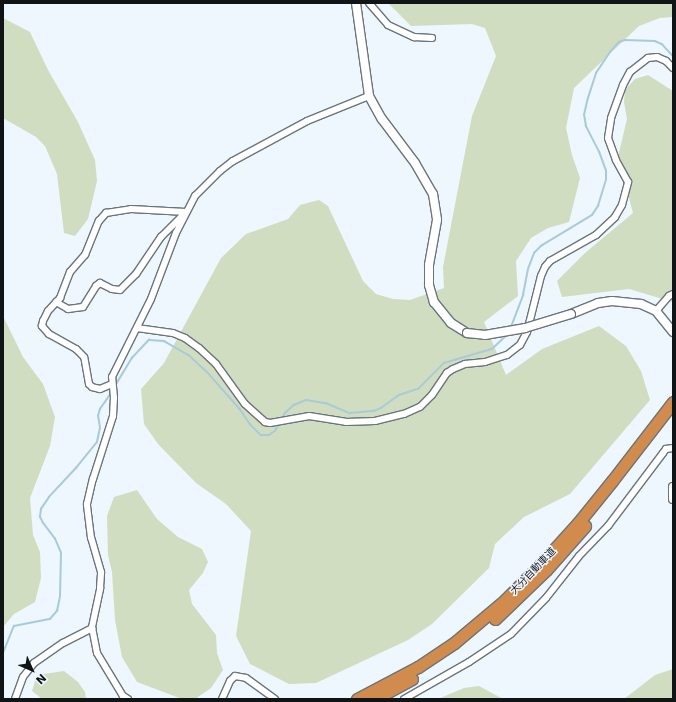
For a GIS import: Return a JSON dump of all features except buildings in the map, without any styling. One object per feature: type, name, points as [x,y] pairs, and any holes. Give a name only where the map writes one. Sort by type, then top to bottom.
[{"type":"highway","name":"大分自動車道","points":[[357,699],[418,667],[466,634],[505,600],[540,565],[578,523],[612,482],[673,402]]},
{"type":"highway","name":"大分自動車道","points":[[375,699],[422,674],[458,649],[510,606],[546,570],[584,528],[673,414]]},
{"type":"street","points":[[356,3],[369,96],[382,119],[415,163],[433,194],[438,220],[429,265],[428,285],[434,302],[439,310],[452,323],[467,333],[485,335],[525,328],[571,314],[598,303],[612,301],[641,304],[656,311],[673,332]]},
{"type":"street","points":[[369,3],[388,26],[414,37],[432,38]]},
{"type":"street","points":[[137,328],[173,333],[185,338],[199,348],[216,364],[245,404],[265,422],[270,423],[309,416],[346,422],[375,421],[404,414],[420,407],[432,395],[447,373],[453,368],[465,364],[485,362],[507,355],[520,345],[527,332],[540,276],[545,267],[550,261],[596,235],[615,217],[622,205],[628,182],[616,160],[608,138],[611,118],[623,85],[630,72],[648,58],[658,57],[666,61],[673,68]]},
{"type":"street","points":[[128,699],[123,696],[97,653],[92,628],[100,588],[101,572],[90,538],[87,504],[93,479],[113,416],[114,398],[112,377],[151,299],[162,267],[186,212],[195,196],[220,171],[233,161],[307,121],[369,96]]},
{"type":"street","points":[[112,384],[100,389],[92,388],[89,384],[85,360],[81,353],[49,334],[42,326],[48,311],[64,289],[70,272],[85,255],[99,221],[106,213],[132,209],[186,212]]},
{"type":"street","points":[[56,302],[68,309],[83,306],[96,286],[100,283],[112,289],[120,290],[136,274],[161,237],[186,212]]},
{"type":"street","points":[[656,311],[669,296],[673,294]]},
{"type":"street","points":[[404,699],[469,662],[511,634],[546,598],[579,556],[608,526],[666,449],[673,448]]},
{"type":"street","points":[[673,487],[673,499]]},
{"type":"street","points":[[15,699],[23,677],[34,663],[68,640],[92,628]]},
{"type":"street","points":[[222,699],[230,681],[235,676],[246,678],[275,699]]},
{"type":"green space","points":[[388,3],[673,3],[673,17],[660,18],[639,26],[574,88],[566,128],[572,155],[580,178],[569,222],[548,228],[531,238],[516,261],[518,296],[484,322],[506,375],[542,349],[599,326],[626,346],[641,371],[650,400],[570,494],[524,517],[495,544],[489,568],[432,624],[408,640],[316,683],[289,684],[250,664],[236,636],[251,531],[226,504],[196,483],[158,444],[144,424],[141,389],[164,363],[221,258],[246,234],[288,219],[300,205],[319,200],[328,206],[363,281],[376,294],[393,299],[410,300],[444,288],[443,267],[472,116],[496,56],[485,28],[472,24],[411,26]]},
{"type":"green space","points":[[3,18],[30,32],[48,70],[78,122],[95,160],[97,181],[88,219],[75,236],[64,233],[57,174],[45,146],[36,137],[3,118]]},
{"type":"green space","points":[[648,75],[673,91],[673,302],[629,289],[562,297],[557,281],[585,253],[633,213],[618,157],[627,119],[624,102],[625,90],[635,79]]},
{"type":"green space","points":[[3,316],[23,357],[43,384],[55,417],[50,446],[30,498],[33,535],[40,552],[41,578],[35,602],[14,614],[3,627]]},
{"type":"green space","points":[[137,490],[157,519],[178,537],[202,549],[208,562],[203,573],[189,590],[192,604],[216,635],[217,653],[223,670],[211,688],[195,699],[182,699],[137,682],[122,657],[115,620],[112,572],[108,555],[107,516],[114,497]]},
{"type":"green space","points":[[673,669],[673,699],[624,699],[655,675]]},
{"type":"green space","points":[[64,671],[78,682],[85,692],[86,699],[42,699],[32,691],[37,675]]},
{"type":"green space","points":[[479,686],[503,699],[438,699],[464,688]]},
{"type":"waterway","points":[[511,327],[523,295],[528,269],[534,253],[541,246],[592,215],[598,206],[606,180],[606,171],[599,152],[586,126],[584,115],[596,73],[610,52],[619,42],[625,40],[655,41],[662,44],[673,56]]},
{"type":"waterway","points":[[282,419],[285,413],[294,405],[306,400],[326,403],[350,413],[374,411],[381,408],[399,395],[418,389],[444,363],[492,349],[508,334]]},
{"type":"waterway","points":[[115,386],[132,358],[149,340],[164,341],[190,356],[209,374],[240,409],[250,424],[261,435],[269,435],[275,431],[279,424]]},
{"type":"waterway","points":[[3,653],[14,626],[50,619],[57,611],[60,597],[61,553],[55,539],[40,517],[41,509],[49,497],[76,468],[97,442],[100,428],[98,416],[100,409],[111,393]]}]
